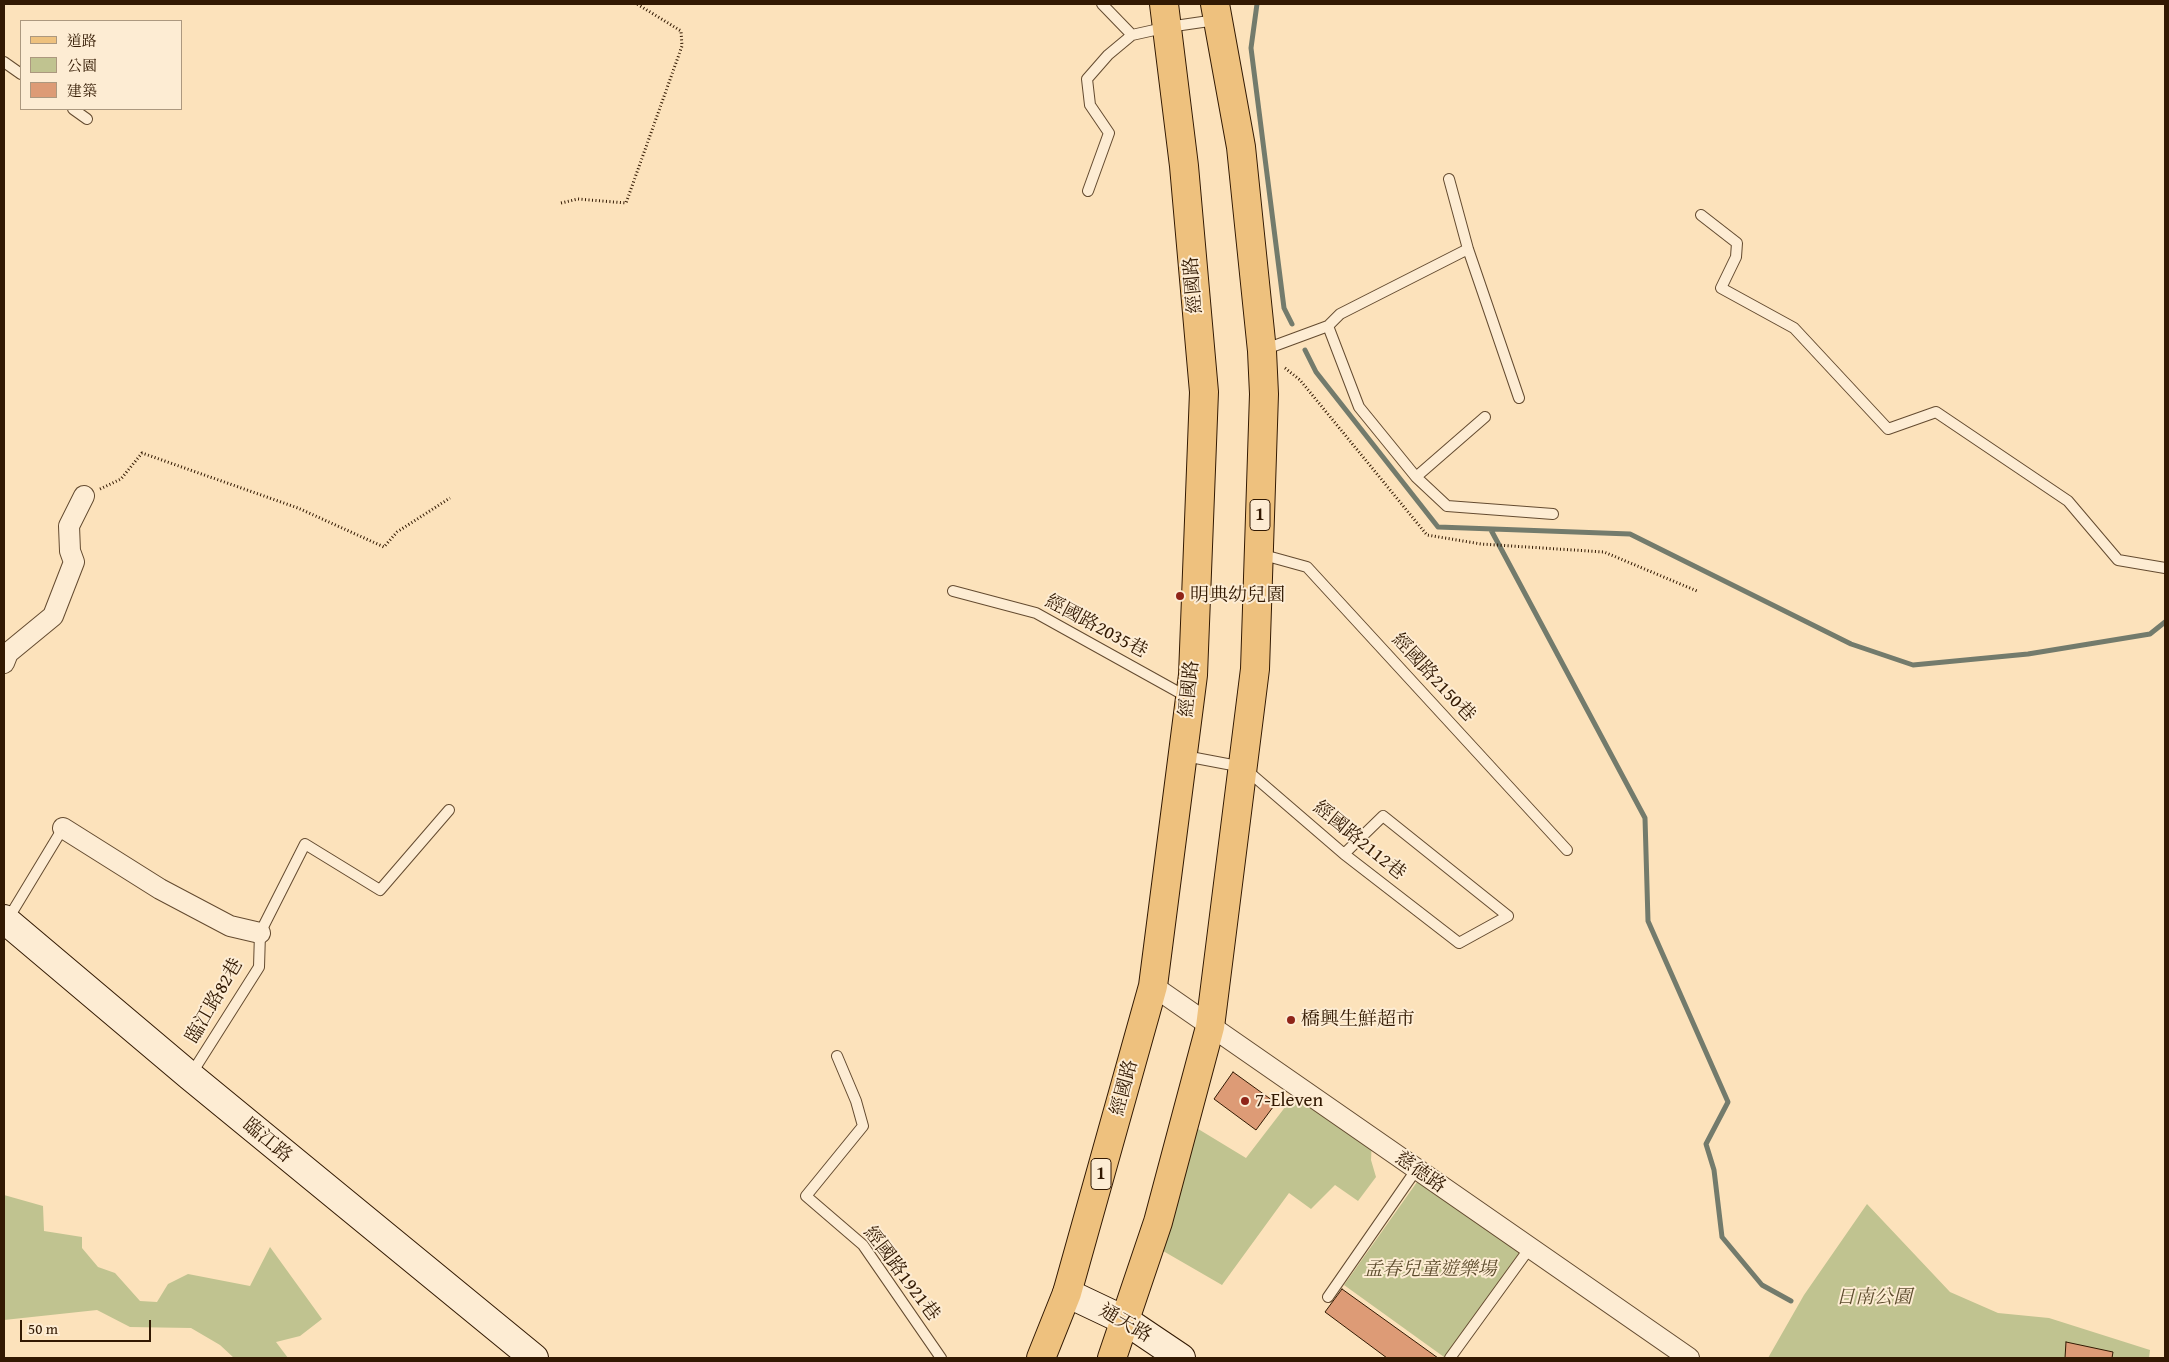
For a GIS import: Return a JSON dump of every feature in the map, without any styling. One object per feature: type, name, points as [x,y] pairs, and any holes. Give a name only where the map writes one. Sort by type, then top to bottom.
[{"type":"main road","name":"1","points":[[1112,1358],[1158,1222],[1210,1028],[1255,669],[1264,394],[1262,351],[1241,147],[1216,12]]},
{"type":"main road","name":"經國路","points":[[1041,1358],[1067,1293],[1153,986],[1193,675],[1204,392],[1184,166],[1166,15]]},
{"type":"street","points":[[4,663],[8,653],[53,616],[74,562],[70,551],[69,526],[84,496]]},
{"type":"street","points":[[64,828],[160,889],[230,926],[260,933]]},
{"type":"street","name":"臨江路","points":[[5,920],[190,1076],[534,1358]]},
{"type":"street","name":"慈德路","points":[[1153,986],[1210,1028],[1689,1358]]},
{"type":"street","name":"通天路","points":[[1067,1293],[1126,1321],[1181,1358]]},
{"type":"lane","points":[[1102,4],[1132,35]]},
{"type":"lane","points":[[1088,190],[1109,133],[1090,105],[1087,79],[1108,55],[1132,35],[1166,15],[1216,12]]},
{"type":"lane","points":[[4,62],[20,73]]},
{"type":"lane","points":[[74,110],[87,118]]},
{"type":"lane","points":[[1450,179],[1468,249],[1519,398]]},
{"type":"lane","points":[[1701,214],[1737,242],[1736,257],[1721,288],[1794,328],[1888,429],[1936,412],[2068,501],[2118,560],[2165,568]]},
{"type":"lane","points":[[1262,351],[1328,326],[1340,314],[1468,249]]},
{"type":"lane","points":[[1328,326],[1359,406],[1416,477],[1447,506],[1552,514]]},
{"type":"lane","points":[[1416,477],[1485,417]]},
{"type":"lane","name":"經國路2150巷","points":[[1259,553],[1306,567],[1567,850]]},
{"type":"lane","name":"經國路2035巷","points":[[953,591],[1036,613],[1190,698]]},
{"type":"lane","name":"經國路2112巷","points":[[1182,755],[1243,767],[1344,854],[1459,943],[1508,916],[1383,816],[1344,854]]},
{"type":"lane","name":"臨江路82巷","points":[[190,1076],[259,967],[260,933],[306,844],[380,890],[449,810]]},
{"type":"lane","points":[[5,920],[64,828]]},
{"type":"lane","name":"經國路1921巷","points":[[837,1056],[856,1101],[863,1126],[806,1196],[862,1245],[941,1358]]},
{"type":"lane","points":[[1328,1297],[1416,1170]]},
{"type":"lane","points":[[1450,1358],[1529,1249]]},
{"type":"path","points":[[561,203],[578,199],[626,203],[682,46],[681,31],[637,4]]},
{"type":"path","points":[[84,496],[121,479],[142,453],[298,508],[384,547],[397,532],[450,498]]},
{"type":"green space","points":[[1299,1089],[1372,1139],[1371,1160],[1376,1177],[1358,1201],[1335,1185],[1311,1209],[1289,1193],[1222,1285],[1151,1244],[1185,1121],[1246,1158]]},
{"type":"green space","name":"孟春兒童遊樂場","points":[[1417,1182],[1520,1252],[1444,1357],[1344,1285]]},
{"type":"green space","points":[[4,1195],[43,1206],[44,1231],[82,1237],[82,1248],[98,1267],[115,1273],[140,1301],[157,1302],[168,1284],[188,1274],[250,1286],[270,1247],[322,1319],[300,1336],[276,1342],[288,1358],[234,1358],[220,1345],[191,1328],[130,1327],[97,1310],[4,1320]]},
{"type":"green space","name":"日南公園","points":[[1867,1204],[1950,1292],[1998,1313],[2049,1318],[2150,1350],[2149,1358],[1768,1358],[1804,1295]]},
{"type":"building","name":"7-Eleven","points":[[1233,1072],[1276,1103],[1256,1130],[1214,1099]]},
{"type":"building","points":[[1342,1289],[1438,1358],[1387,1358],[1325,1312]]},
{"type":"building","points":[[2066,1342],[2113,1352],[2112,1358],[2065,1358]]},
{"type":"waterway","points":[[1257,4],[1251,48],[1284,308],[1292,324]]},
{"type":"waterway","points":[[1305,350],[1316,372],[1438,527],[1630,534],[1851,644],[1913,665],[2028,654],[2150,634],[2165,622]]},
{"type":"waterway","points":[[1491,530],[1645,818],[1648,921],[1728,1102],[1706,1144],[1714,1170],[1722,1237],[1762,1285],[1791,1301]]},
{"type":"place","name":"明典幼兒園","points":[[1180,596]]},
{"type":"place","name":"橋興生鮮超市","points":[[1291,1020]]},
{"type":"place","name":"7-Eleven","points":[[1245,1101]]}]
